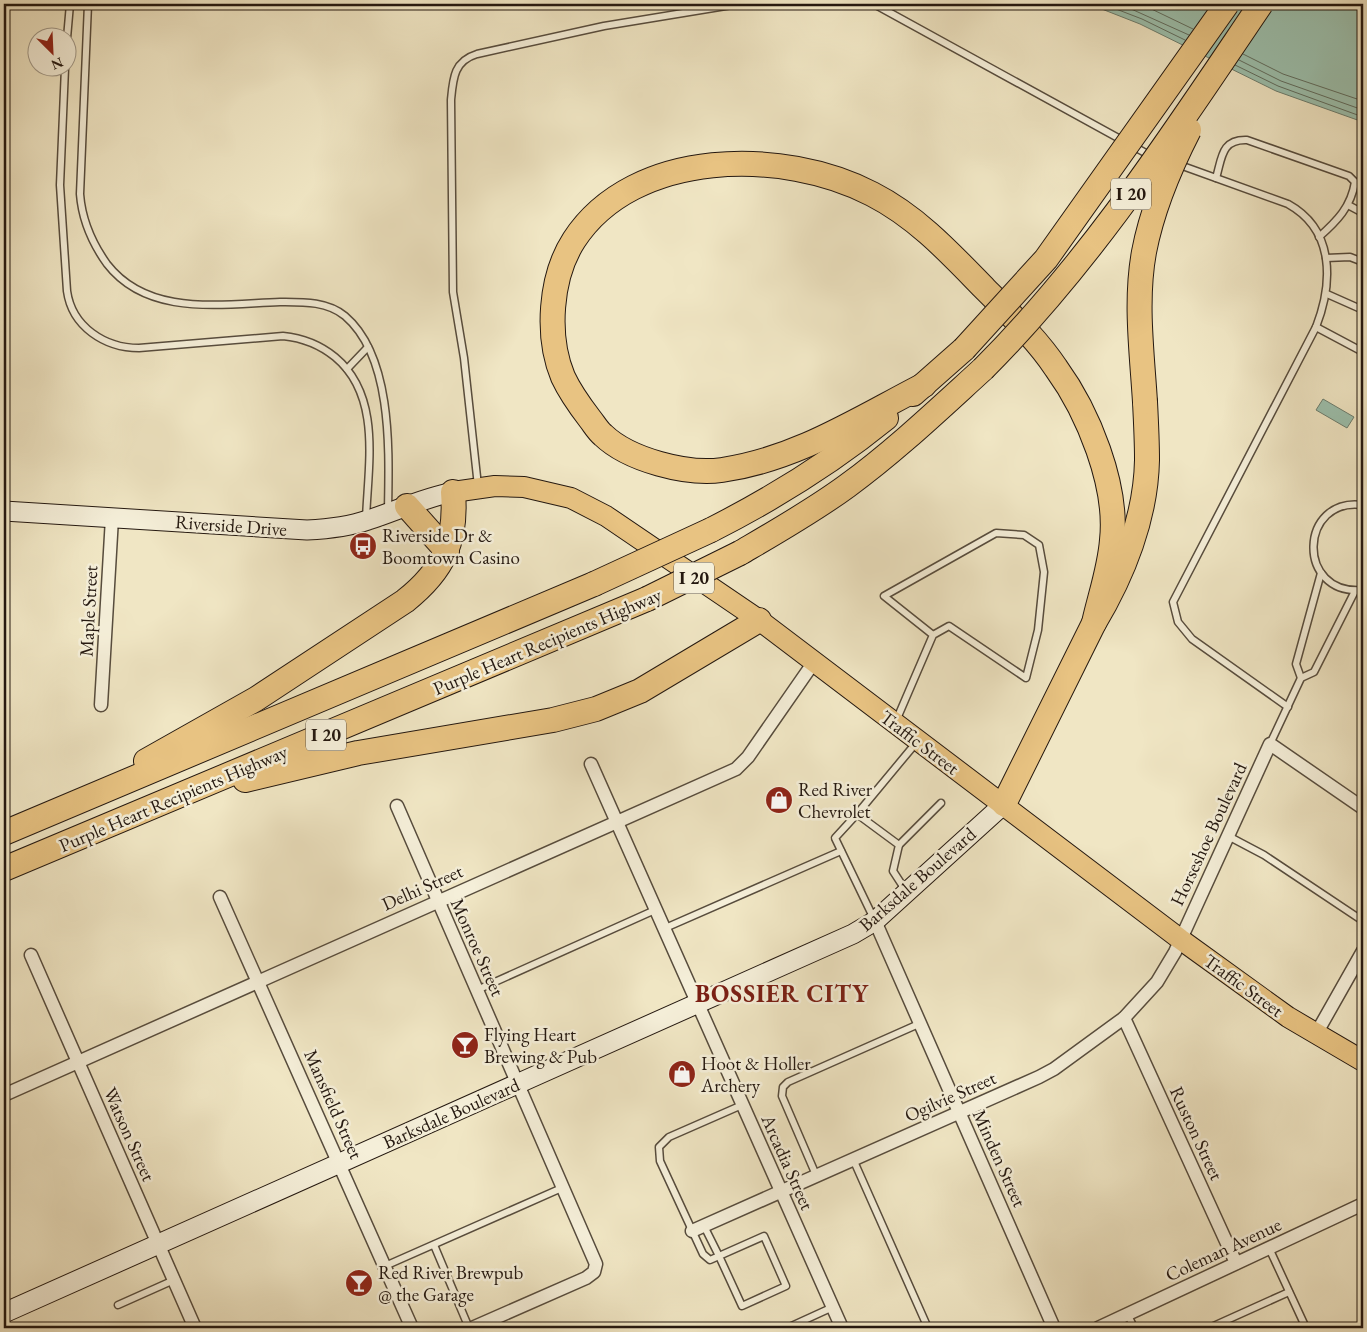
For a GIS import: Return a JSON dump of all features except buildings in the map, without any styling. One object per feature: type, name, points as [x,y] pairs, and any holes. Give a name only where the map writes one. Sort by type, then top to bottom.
[{"type":"highway","name":"Purple Heart Recipients Highway","points":[[4,833],[594,584],[711,530],[774,495],[849,446],[924,385],[964,349],[1046,259],[1227,4]]},
{"type":"highway","name":"Purple Heart Recipients Highway","points":[[4,869],[647,599],[740,553],[798,519],[847,486],[897,447],[983,369],[1067,278],[1127,200],[1261,4]]},
{"type":"highway","points":[[1004,804],[1094,623],[1111,595],[1136,529],[1147,461],[1140,312],[1144,254],[1157,202],[1184,140],[1229,51]]},
{"type":"highway","points":[[924,385],[823,439],[762,462],[718,471],[670,467],[635,455],[603,436],[578,404],[562,375],[554,341],[553,310],[560,271],[574,240],[597,213],[626,191],[658,176],[706,166],[747,163],[791,166],[834,177],[871,193],[906,214],[937,239],[1030,334],[1056,368],[1084,419],[1100,458],[1113,516],[1112,541],[1094,623]]},
{"type":"highway","points":[[89,798],[169,746],[256,699],[405,601],[434,573],[447,551],[454,519],[452,492]]},
{"type":"highway","points":[[397,510],[447,551]]},
{"type":"highway","points":[[201,787],[278,774],[358,753],[553,720],[596,709],[640,691],[758,620]]},
{"type":"main road","name":"Traffic Street","points":[[452,492],[506,486],[524,487],[557,494],[582,503],[638,538],[758,620],[1004,804],[1180,939],[1288,1016],[1363,1061]]},
{"type":"main road","name":"Riverside Drive","points":[[4,511],[301,530],[330,528],[366,521],[452,492]]},
{"type":"main road","name":"Barksdale Boulevard","points":[[4,1313],[853,934],[875,921],[1004,804]]},
{"type":"street","name":"Maple Street","points":[[102,706],[112,518]]},
{"type":"street","name":"Delhi Street","points":[[4,1095],[437,901],[709,782],[743,764],[814,662]]},
{"type":"street","points":[[1270,744],[1363,808]]},
{"type":"street","name":"Horseshoe Boulevard","points":[[1180,939],[1270,744]]},
{"type":"street","name":"Arcadia Street","points":[[591,764],[696,1004],[842,1328]]},
{"type":"street","name":"Monroe Street","points":[[397,806],[593,1254],[596,1268],[586,1278],[471,1328]]},
{"type":"street","name":"Mansfield Street","points":[[220,896],[412,1328]]},
{"type":"street","name":"Minden Street","points":[[875,921],[1054,1328]]},
{"type":"street","name":"Ogilvie Street","points":[[698,1228],[1054,1069],[1124,1018],[1168,967],[1180,939]]},
{"type":"street","points":[[1316,1034],[1363,951]]},
{"type":"street","name":"Watson Street","points":[[31,954],[196,1328]]},
{"type":"street","name":"Ruston Street","points":[[1124,1018],[1236,1263]]},
{"type":"street","name":"Coleman Avenue","points":[[1098,1328],[1363,1204]]},
{"type":"lane","points":[[68,28],[70,4]]},
{"type":"lane","points":[[88,4],[81,201],[90,234],[110,267],[142,291],[169,302],[198,305],[303,302],[328,307],[345,316],[368,347],[388,419],[397,510]]},
{"type":"lane","points":[[478,488],[464,354],[453,292],[451,100],[454,73],[467,57],[477,54],[604,26],[738,4]]},
{"type":"lane","points":[[874,4],[1120,140],[1164,161],[1216,178],[1299,210],[1309,220],[1319,236],[1328,270],[1327,294],[1316,327],[1173,602],[1178,622],[1192,639],[1288,707]]},
{"type":"lane","points":[[65,78],[60,185],[67,290],[73,311],[83,325],[106,342],[130,348],[259,336],[292,337],[321,347],[347,369],[362,391],[367,413],[369,437],[366,521]]},
{"type":"lane","points":[[1216,178],[1226,146],[1236,140],[1247,140],[1349,176],[1355,182],[1348,205],[1343,215],[1319,236]]},
{"type":"lane","points":[[1348,205],[1363,213]]},
{"type":"lane","points":[[1326,258],[1350,257],[1363,262]]},
{"type":"lane","points":[[1327,294],[1363,310]]},
{"type":"lane","points":[[1316,327],[1363,352]]},
{"type":"lane","points":[[347,369],[368,347]]},
{"type":"lane","points":[[1363,505],[1340,507],[1320,522],[1313,546],[1316,563],[1321,573],[1339,587],[1355,591],[1363,590]]},
{"type":"lane","points":[[895,722],[933,635],[949,626],[1026,678],[1038,630],[1044,572],[1039,545],[1024,535],[996,533],[884,596],[933,635]]},
{"type":"lane","points":[[1301,678],[1296,664],[1321,573]]},
{"type":"lane","points":[[1270,744],[1301,678],[1314,672],[1355,591]]},
{"type":"lane","points":[[875,921],[835,838],[919,740]]},
{"type":"lane","points":[[906,892],[893,871],[899,845],[941,803]]},
{"type":"lane","points":[[857,814],[899,845]]},
{"type":"lane","points":[[1228,836],[1264,855],[1363,921]]},
{"type":"lane","points":[[664,929],[841,851]]},
{"type":"lane","points":[[477,990],[655,910]]},
{"type":"lane","points":[[816,1175],[782,1096],[782,1087],[788,1082],[921,1023]]},
{"type":"lane","points":[[698,1228],[703,1254],[710,1260],[719,1256],[764,1236],[786,1286],[742,1306],[719,1256],[698,1228],[660,1161],[659,1147],[669,1137],[742,1105]]},
{"type":"lane","points":[[853,1159],[928,1328]]},
{"type":"lane","points":[[385,1266],[564,1187]]},
{"type":"lane","points":[[434,1244],[471,1328]]},
{"type":"lane","points":[[1269,1248],[1306,1328]]},
{"type":"lane","points":[[118,1305],[174,1280]]},
{"type":"lane","points":[[1209,1328],[1289,1292]]},
{"type":"lane","points":[[787,1328],[833,1307]]},
{"type":"lane","points":[[1128,1315],[1134,1328]]},
{"type":"water","points":[[1089,4],[1363,4],[1363,122],[1276,91],[1140,24]]},
{"type":"water","points":[[1323,399],[1354,417],[1347,428],[1316,410]]},
{"type":"place","name":"Riverside Dr & Boomtown Casino","points":[[363,546]]},
{"type":"place","name":"Red River Chevrolet","points":[[779,800]]},
{"type":"place","name":"Flying Heart Brewing & Pub","points":[[465,1045]]},
{"type":"place","name":"Hoot & Holler Archery","points":[[682,1074]]},
{"type":"place","name":"Red River Brewpub @ the Garage","points":[[359,1283]]},
{"type":"district","name":"BOSSIER CITY","points":[[782,994]]}]
